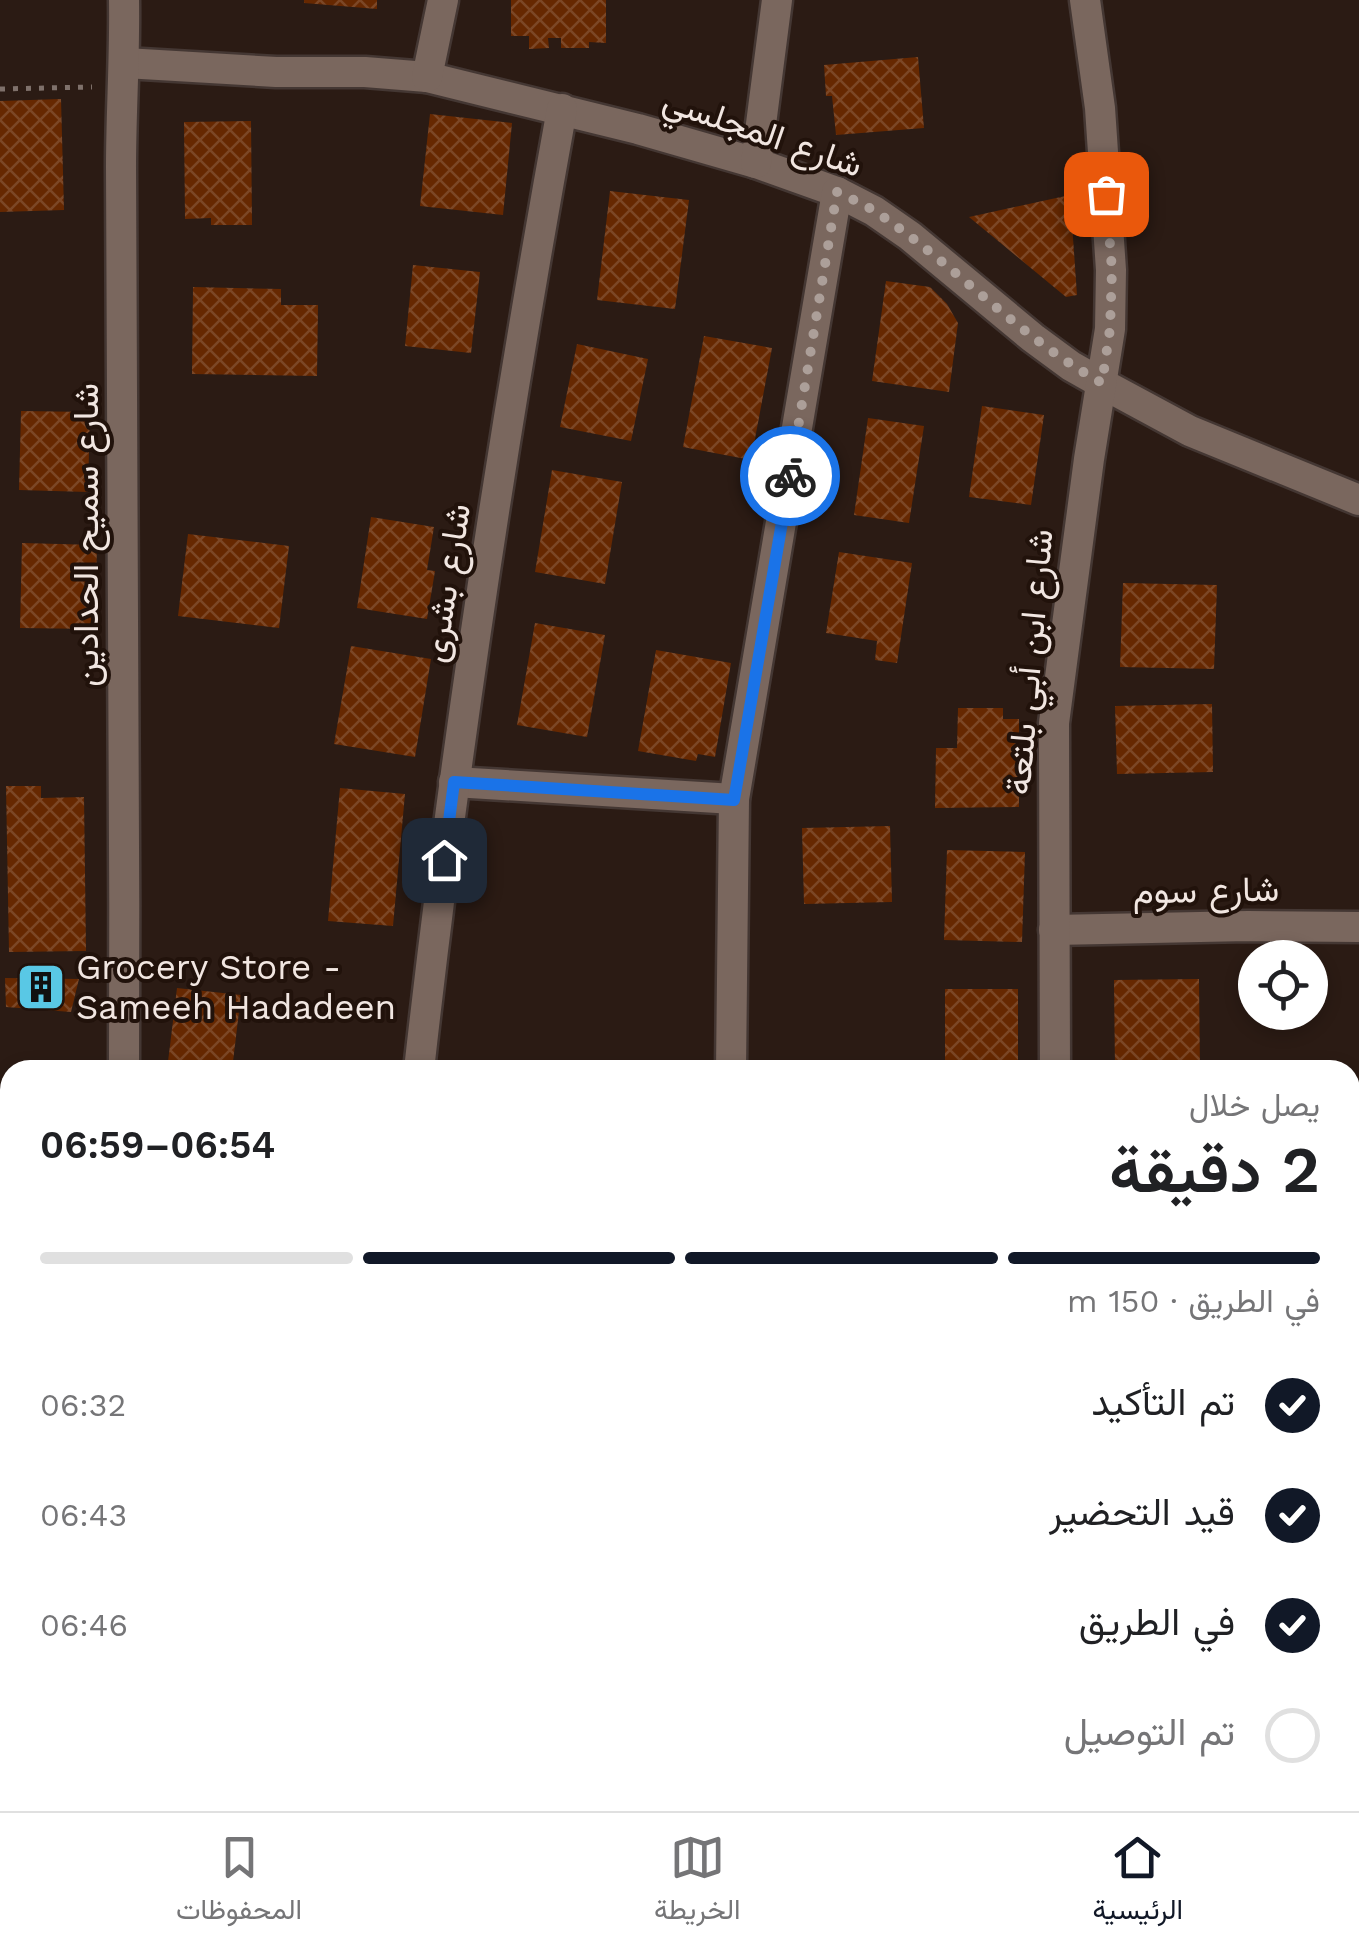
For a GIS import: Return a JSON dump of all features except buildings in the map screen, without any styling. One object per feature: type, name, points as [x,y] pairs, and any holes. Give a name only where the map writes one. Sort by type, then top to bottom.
[{"type":"street","name":"شارع سميح الحدادين","points":[[124,0],[121,162],[124,1060]]},
{"type":"street","points":[[427,77],[443,0]]},
{"type":"street","points":[[756,162],[777,0]]},
{"type":"street","name":"شارع ابن أبي بلتعة","points":[[1055,1060],[1054,722],[1110,329],[1112,270],[1100,108],[1085,0]]},
{"type":"street","name":"شارع المجلسي","points":[[124,75],[365,72],[427,77],[756,162],[837,192],[874,211],[1071,366],[1190,431],[1359,500]]},
{"type":"street","name":"شارع بشرى","points":[[420,1060],[454,782],[525,314],[562,109]]},
{"type":"street","points":[[731,1060],[734,800],[837,192]]},
{"type":"street","points":[[454,782],[734,800]]},
{"type":"street","name":"شارع سوم","points":[[1054,930],[1359,927]]},
{"type":"path","points":[[0,89],[124,75]]},
{"type":"way so far","points":[[790,476],[837,192],[910,236],[1032,338],[1102,383],[1110,329],[1112,270],[1106,194]]},
{"type":"place","name":"Grocery Store - Sameeh Hadadeen","points":[[41,987]]},
{"type":"route","points":[[444,860],[454,782],[734,800],[790,476]]}]
